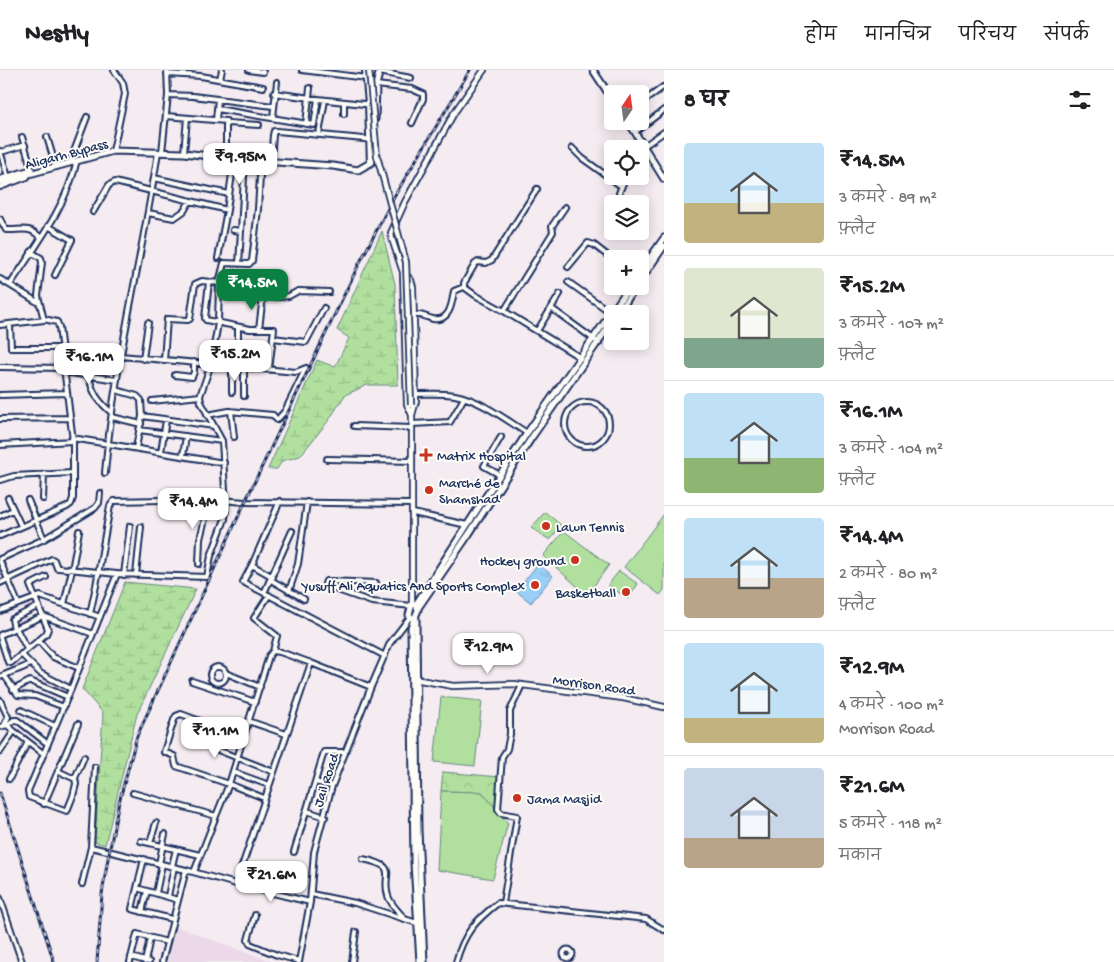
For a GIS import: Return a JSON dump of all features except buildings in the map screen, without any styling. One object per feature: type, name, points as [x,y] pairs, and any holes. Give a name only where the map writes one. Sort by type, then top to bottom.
[{"type":"main road","points":[[593,70],[604,86]]},
{"type":"main road","name":"Aligarh Bypass","points":[[0,181],[113,151],[184,153],[358,170],[370,164],[374,156],[372,140],[376,85],[380,71]]},
{"type":"main road","points":[[634,132],[639,140]]},
{"type":"main road","points":[[649,155],[664,179]]},
{"type":"main road","points":[[649,259],[664,238]]},
{"type":"main road","points":[[649,268],[664,246]]},
{"type":"main road","points":[[420,962],[415,679],[411,627],[414,606],[527,433],[604,323]]},
{"type":"main road","points":[[414,606],[469,534],[532,436],[604,335]]},
{"type":"main road","points":[[420,924],[424,962]]},
{"type":"street","points":[[113,151],[125,94],[123,82],[114,70]]},
{"type":"street","points":[[220,79],[222,70]]},
{"type":"street","points":[[250,70],[263,72]]},
{"type":"street","points":[[302,70],[366,78]]},
{"type":"street","points":[[271,160],[274,132],[319,134],[372,140],[365,70]]},
{"type":"street","points":[[369,70],[377,156],[406,262],[412,405],[414,606],[372,602],[325,584],[326,581],[376,583]]},
{"type":"street","points":[[412,415],[407,404],[403,272],[392,239],[392,233],[406,202],[454,113],[484,70]]},
{"type":"street","points":[[380,71],[411,78]]},
{"type":"street","points":[[105,473],[107,444],[121,356],[166,116],[168,95],[167,72],[263,86]]},
{"type":"street","points":[[273,117],[274,93],[277,82]]},
{"type":"street","points":[[376,85],[406,88],[423,94],[423,99],[412,123]]},
{"type":"street","points":[[649,97],[663,87]]},
{"type":"street","points":[[306,124],[310,88]]},
{"type":"street","points":[[274,93],[309,99],[375,105]]},
{"type":"street","points":[[168,95],[273,106]]},
{"type":"street","points":[[216,120],[218,99]]},
{"type":"street","points":[[217,109],[314,125],[318,99]]},
{"type":"street","points":[[319,134],[324,100]]},
{"type":"street","points":[[344,102],[344,114]]},
{"type":"street","points":[[634,132],[664,110]]},
{"type":"street","points":[[166,116],[225,120],[227,123],[258,124]]},
{"type":"street","points":[[70,162],[87,117]]},
{"type":"street","points":[[184,153],[187,118]]},
{"type":"street","points":[[226,158],[227,123]]},
{"type":"street","points":[[649,143],[664,132]]},
{"type":"street","points":[[22,137],[33,171]]},
{"type":"street","points":[[47,137],[56,167]]},
{"type":"street","points":[[8,177],[1,151],[25,145]]},
{"type":"street","points":[[572,148],[582,158],[622,186],[619,193],[620,195]]},
{"type":"street","points":[[218,258],[234,159]]},
{"type":"street","points":[[239,264],[245,159]]},
{"type":"street","points":[[10,285],[48,226],[71,181],[77,160]]},
{"type":"street","points":[[0,583],[52,559],[57,568],[72,570],[124,575],[207,577],[211,556],[226,513],[222,441],[207,415],[200,396],[211,364],[218,324],[219,283],[224,263],[249,264],[253,256],[261,160]]},
{"type":"street","points":[[0,181],[8,177],[33,171]]},
{"type":"street","points":[[0,187],[33,171]]},
{"type":"street","points":[[154,178],[229,194]]},
{"type":"street","points":[[93,212],[112,183],[227,210]]},
{"type":"street","points":[[464,287],[464,283],[475,264],[478,262],[486,263],[492,260],[537,190]]},
{"type":"street","points":[[148,213],[174,218],[184,211],[190,201]]},
{"type":"street","points":[[504,311],[554,232],[552,226],[565,207]]},
{"type":"street","points":[[0,219],[1,226],[8,230],[32,230],[40,237]]},
{"type":"street","points":[[48,226],[72,240],[55,275]]},
{"type":"street","points":[[233,230],[241,231]]},
{"type":"street","points":[[568,267],[588,243],[604,253]]},
{"type":"street","points":[[31,252],[41,258],[42,262],[38,285],[39,303],[44,319]]},
{"type":"street","points":[[403,272],[411,280],[413,287],[416,401],[412,415]]},
{"type":"street","points":[[0,279],[39,303]]},
{"type":"street","points":[[164,361],[167,319],[190,319],[195,284],[202,281],[219,283]]},
{"type":"street","points":[[210,282],[206,320],[238,327],[274,329],[269,369]]},
{"type":"street","points":[[568,282],[604,307]]},
{"type":"street","points":[[414,315],[422,314],[440,319],[451,308],[454,291],[464,287]]},
{"type":"street","points":[[464,287],[586,361]]},
{"type":"street","points":[[219,294],[280,297],[289,296],[298,291],[329,292]]},
{"type":"street","points":[[537,330],[560,294]]},
{"type":"street","points":[[259,329],[263,296]]},
{"type":"street","points":[[273,338],[306,342],[324,308]]},
{"type":"street","points":[[551,308],[599,343]]},
{"type":"street","points":[[0,325],[42,321],[44,319],[54,320],[58,324],[70,418],[73,473],[73,498],[71,504],[0,536]]},
{"type":"street","points":[[143,359],[148,323]]},
{"type":"street","points":[[10,325],[11,348],[62,348]]},
{"type":"street","points":[[232,392],[232,366],[238,340],[238,327]]},
{"type":"street","points":[[121,356],[296,372],[306,368],[285,411],[277,420],[273,414],[231,412],[207,415]]},
{"type":"street","points":[[175,375],[192,377],[194,375],[194,362]]},
{"type":"street","points":[[0,367],[64,370],[118,380]]},
{"type":"street","points":[[244,368],[244,396]]},
{"type":"street","points":[[89,376],[93,393],[112,415],[141,424]]},
{"type":"street","points":[[116,390],[137,396],[141,400],[142,416],[136,448]]},
{"type":"street","points":[[0,395],[66,393]]},
{"type":"street","points":[[416,394],[454,395],[464,398],[487,408],[527,433]]},
{"type":"street","points":[[152,401],[200,396]]},
{"type":"street","points":[[354,426],[412,426],[450,422],[464,398]]},
{"type":"street","points":[[584,402],[601,406],[607,413],[610,421],[609,430],[605,437],[595,445],[582,447],[574,443],[568,436],[565,428],[565,419],[569,411],[576,405],[584,402]]},
{"type":"street","points":[[231,412],[234,437]]},
{"type":"street","points":[[142,416],[214,426]]},
{"type":"street","points":[[0,419],[70,418]]},
{"type":"street","points":[[161,452],[166,420]]},
{"type":"street","points":[[139,430],[222,441]]},
{"type":"street","points":[[183,456],[186,436]]},
{"type":"street","points":[[500,475],[484,466],[501,438]]},
{"type":"street","points":[[0,445],[72,440],[136,448],[224,463]]},
{"type":"street","points":[[327,459],[412,461]]},
{"type":"street","points":[[0,480],[11,476],[73,473]]},
{"type":"street","points":[[44,474],[44,499]]},
{"type":"street","points":[[18,603],[0,560],[44,539],[95,508],[99,502],[100,493]]},
{"type":"street","points":[[8,498],[21,526]]},
{"type":"street","points":[[199,564],[200,539],[210,499]]},
{"type":"street","points":[[90,614],[110,506],[114,501],[225,499],[245,502],[412,504]]},
{"type":"street","points":[[28,500],[44,539]]},
{"type":"street","points":[[280,501],[243,582],[385,656]]},
{"type":"street","points":[[290,590],[298,564],[308,502]]},
{"type":"street","points":[[0,516],[13,510]]},
{"type":"street","points":[[413,513],[467,525]]},
{"type":"street","points":[[124,575],[130,526]]},
{"type":"street","points":[[136,575],[141,527]]},
{"type":"street","points":[[64,604],[79,531]]},
{"type":"street","points":[[264,592],[292,531]]},
{"type":"street","points":[[252,564],[304,600]]},
{"type":"street","points":[[84,757],[75,779],[76,784],[73,796],[67,811],[32,799],[27,794],[117,574]]},
{"type":"street","points":[[46,577],[31,584],[36,596],[43,616],[48,632],[10,663],[0,636],[43,616],[93,634]]},
{"type":"street","points":[[194,872],[229,784],[268,656],[273,651],[277,641],[277,636],[254,618],[269,595]]},
{"type":"street","points":[[0,611],[36,596],[45,596],[100,617]]},
{"type":"street","points":[[28,649],[15,628],[12,619],[39,606]]},
{"type":"street","name":"Jail Road","points":[[299,962],[310,902],[314,852],[332,786],[370,686],[390,643],[413,618]]},
{"type":"street","points":[[38,640],[53,657],[79,668]]},
{"type":"street","points":[[273,651],[370,686]]},
{"type":"street","points":[[21,654],[40,673],[71,689]]},
{"type":"street","points":[[236,884],[310,663]]},
{"type":"street","points":[[30,664],[2,676],[18,695],[35,696],[64,707]]},
{"type":"street","points":[[226,673],[225,679],[220,683],[214,682],[210,677],[211,671],[216,667],[223,668],[226,673],[260,687]]},
{"type":"street","name":"Morrison Road","points":[[415,679],[453,686],[522,685],[623,698],[664,707]]},
{"type":"street","points":[[13,690],[30,681],[68,697]]},
{"type":"street","points":[[192,681],[255,702]]},
{"type":"street","points":[[504,903],[517,816],[501,813],[498,810],[502,756],[507,749],[510,734],[510,711],[522,685]]},
{"type":"street","points":[[0,700],[8,717],[4,726]]},
{"type":"street","points":[[21,710],[55,726]]},
{"type":"street","points":[[243,737],[181,714],[174,720],[164,752],[174,756],[176,766],[264,798]]},
{"type":"street","points":[[4,726],[17,720],[48,744]]},
{"type":"street","points":[[248,721],[286,734]]},
{"type":"street","points":[[44,804],[78,724]]},
{"type":"street","points":[[4,726],[14,731],[44,754]]},
{"type":"street","points":[[0,752],[14,731]]},
{"type":"street","points":[[9,779],[28,742]]},
{"type":"street","points":[[200,743],[274,772]]},
{"type":"street","points":[[294,852],[324,752],[346,752]]},
{"type":"street","points":[[82,884],[91,847],[96,767]]},
{"type":"street","points":[[58,771],[75,779]]},
{"type":"street","points":[[233,772],[269,785]]},
{"type":"street","points":[[315,782],[332,786]]},
{"type":"street","points":[[133,793],[216,816]]},
{"type":"street","points":[[307,811],[325,817]]},
{"type":"street","points":[[150,843],[156,823]]},
{"type":"street","points":[[156,893],[166,834]]},
{"type":"street","points":[[141,841],[200,855]]},
{"type":"street","points":[[91,847],[173,866],[310,902]]},
{"type":"street","points":[[168,896],[176,850]]},
{"type":"street","points":[[363,859],[379,864],[388,870],[387,891],[389,897],[405,919]]},
{"type":"street","points":[[144,860],[132,909],[172,919]]},
{"type":"street","points":[[162,962],[186,870]]},
{"type":"street","points":[[159,879],[171,882]]},
{"type":"street","points":[[137,888],[178,900]]},
{"type":"street","points":[[142,912],[146,891]]},
{"type":"street","points":[[311,894],[355,903],[420,924]]},
{"type":"street","points":[[0,898],[22,962]]},
{"type":"street","points":[[456,962],[461,943],[478,919],[498,903],[646,919],[664,930]]},
{"type":"street","points":[[255,915],[248,940],[250,944],[299,962]]},
{"type":"street","points":[[352,962],[356,932]]},
{"type":"street","points":[[150,938],[146,962],[131,960],[137,934],[167,942]]},
{"type":"shaded area","points":[[175,926],[274,962],[167,962]]},
{"type":"green space","points":[[382,231],[395,284],[398,385],[367,385],[345,395],[329,420],[300,456],[282,461],[277,469],[268,469],[317,360],[335,367],[349,338],[337,330]]},
{"type":"green space","name":"Lawn Tennis","points":[[545,512],[561,525],[550,540],[531,528]]},
{"type":"green space","points":[[664,514],[664,590],[660,595],[624,567]]},
{"type":"green space","name":"Hockey ground","points":[[564,531],[609,565],[587,595],[543,556]]},
{"type":"green space","name":"Basketball","points":[[619,571],[638,584],[628,599],[608,585]]},
{"type":"green space","points":[[125,582],[196,589],[137,714],[105,845],[95,842],[103,713],[82,689]]},
{"type":"green space","points":[[441,697],[482,701],[475,766],[434,762]]},
{"type":"green space","points":[[443,772],[500,777],[497,810],[482,792],[441,791]]},
{"type":"green space","points":[[441,791],[482,792],[508,823],[493,879],[437,870]]},
{"type":"water","points":[[538,564],[553,576],[531,603],[516,591]]},
{"type":"railway","points":[[97,962],[102,894],[107,864],[118,806],[137,736],[245,502],[358,266],[395,195],[470,70]]},
{"type":"railway","points":[[0,793],[54,962]]},
{"type":"place","name":"Matrix Hospital","points":[[426,455]]},
{"type":"place","name":"Marché de Shamshad","points":[[429,490]]},
{"type":"place","name":"Lawn Tennis","points":[[546,526]]},
{"type":"place","name":"Hockey ground","points":[[575,560]]},
{"type":"place","name":"Yusuff Ali Aquatics And Sports Complex","points":[[535,585]]},
{"type":"place","name":"Basketball","points":[[626,592]]},
{"type":"place","name":"Jama Masjid","points":[[517,798]]}]
